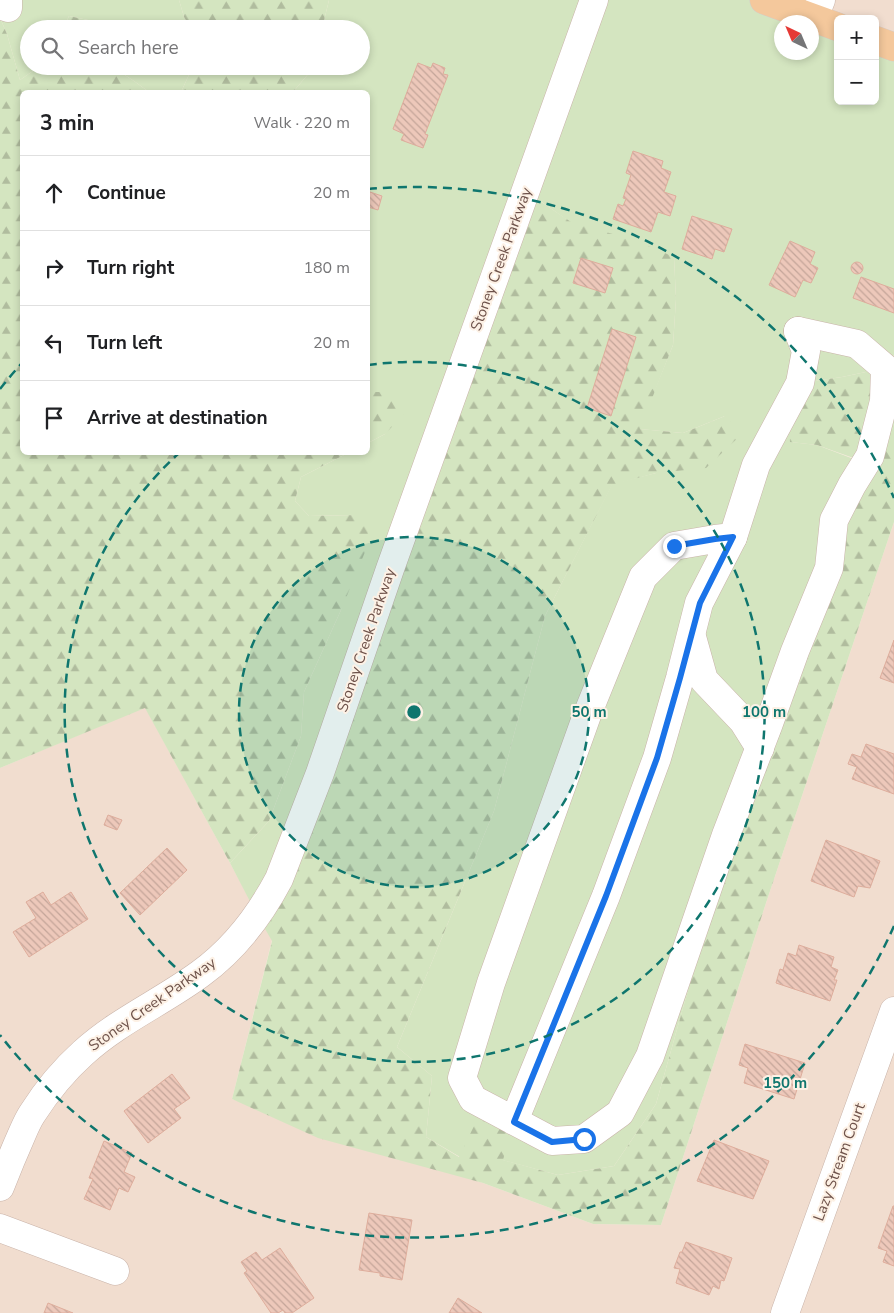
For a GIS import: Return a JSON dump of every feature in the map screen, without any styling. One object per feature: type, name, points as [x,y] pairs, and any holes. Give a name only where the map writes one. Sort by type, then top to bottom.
[{"type":"main road","points":[[764,0],[824,15]]},
{"type":"main road","points":[[879,41],[894,47]]},
{"type":"street","points":[[0,5],[8,8],[8,0]]},
{"type":"street","name":"Stoney Creek Parkway","points":[[0,1187],[31,1114],[55,1082],[83,1053],[115,1028],[200,974],[230,948],[250,925],[280,879],[320,773],[390,569],[594,0]]},
{"type":"street","points":[[514,1122],[606,896],[657,758],[700,603],[733,537],[756,465],[800,383],[806,351],[798,331],[857,344],[886,368],[884,401],[870,456],[834,520],[829,568],[795,651],[726,835],[650,1056],[620,1113],[584,1139],[552,1142],[514,1122],[473,1098],[462,1078],[491,983],[587,715],[643,577],[674,546],[733,537]]},
{"type":"street","points":[[691,636],[704,680],[743,720],[760,748]]},
{"type":"street","name":"Lazy Stream Court","points":[[785,1313],[894,1011]]},
{"type":"street","points":[[0,1228],[115,1271]]},
{"type":"shaded area","points":[[764,0],[894,0],[894,46],[879,40],[879,15],[834,15],[834,18]]},
{"type":"shaded area","points":[[894,522],[894,1313],[0,1313],[0,768],[145,707],[272,940],[232,1099],[483,1183],[593,1224],[661,1225],[766,903]]},
{"type":"green space","points":[[0,0],[179,0],[186,20],[88,20],[69,16],[67,20],[20,20],[20,75],[27,75],[20,80],[7,34],[0,18]]},
{"type":"green space","points":[[179,0],[329,0],[324,20],[186,20]]},
{"type":"green space","points":[[329,0],[764,0],[807,15],[774,15],[774,60],[819,60],[819,19],[834,25],[834,105],[879,105],[879,40],[894,46],[894,355],[885,368],[801,383],[791,442],[817,445],[859,461],[715,894],[656,1104],[614,1166],[558,1175],[502,1160],[460,1157],[426,1137],[432,1076],[397,1047],[494,811],[545,616],[612,484],[656,473],[725,416],[683,433],[639,429],[673,345],[676,299],[674,257],[573,224],[526,191],[257,915],[230,863],[269,821],[301,736],[304,692],[341,610],[355,515],[309,516],[295,501],[301,477],[344,455],[370,455],[370,442],[385,434],[391,392],[370,392],[370,90],[295,90],[307,75],[370,75],[370,20],[324,20]]},
{"type":"green space","points":[[69,16],[88,20],[67,20]]},
{"type":"green space","points":[[0,18],[7,34],[20,80],[27,75],[125,75],[146,90],[20,90],[20,455],[344,455],[301,477],[295,501],[309,516],[355,515],[369,529],[365,552],[304,692],[301,736],[269,821],[230,863],[145,708],[0,768]]},
{"type":"green space","points":[[125,75],[189,75],[182,90],[146,90]]},
{"type":"green space","points":[[189,75],[307,75],[295,90],[182,90]]},
{"type":"green space","points":[[525,191],[571,222],[637,241],[674,257],[676,299],[673,345],[640,429],[683,433],[725,416],[742,434],[706,468],[656,473],[612,485],[545,616],[494,811],[397,1047],[432,1076],[426,1137],[459,1157],[484,1105],[514,1121],[503,1160],[558,1175],[614,1166],[656,1104],[715,894],[859,460],[817,445],[790,442],[787,408],[800,383],[885,368],[894,355],[894,522],[766,903],[661,1225],[593,1224],[483,1183],[318,1138],[232,1099],[272,941],[257,915]]},
{"type":"green space","points":[[370,392],[391,392],[408,410],[385,434],[370,442]]},
{"type":"building","points":[[418,63],[431,68],[433,63],[445,68],[443,74],[448,75],[425,134],[428,135],[423,148],[401,140],[404,134],[393,129]]},
{"type":"building","points":[[633,151],[663,161],[661,168],[671,172],[664,192],[676,196],[670,216],[658,212],[651,232],[613,219],[618,204],[623,206],[626,199],[623,198],[631,175],[626,173]]},
{"type":"building","points":[[370,192],[382,196],[378,210],[370,208]]},
{"type":"building","points":[[692,216],[732,229],[724,252],[715,249],[712,259],[682,249]]},
{"type":"building","points":[[790,241],[815,252],[810,264],[818,268],[811,283],[803,280],[795,297],[769,285]]},
{"type":"building","points":[[581,258],[613,268],[605,293],[573,283]]},
{"type":"building","points":[[857,262],[863,268],[857,274],[851,268]]},
{"type":"building","points":[[861,277],[894,289],[894,313],[853,298]]},
{"type":"building","points":[[612,329],[636,337],[611,416],[587,408]]},
{"type":"building","points":[[894,640],[894,683],[880,678]]},
{"type":"building","points":[[866,744],[894,754],[894,794],[852,779],[857,767],[848,764],[852,754],[861,757]]},
{"type":"building","points":[[108,815],[122,820],[117,830],[104,825]]},
{"type":"building","points":[[826,840],[880,861],[870,888],[858,886],[854,897],[811,881]]},
{"type":"building","points":[[167,848],[187,870],[140,915],[120,893]]},
{"type":"building","points":[[43,892],[51,905],[71,892],[88,919],[29,957],[13,932],[36,918],[26,902]]},
{"type":"building","points":[[799,945],[834,957],[831,967],[838,970],[834,980],[837,980],[830,1001],[776,983],[780,969],[783,970],[788,953],[796,956]]},
{"type":"building","points":[[745,1044],[805,1063],[794,1099],[744,1083],[748,1068],[739,1065]]},
{"type":"building","points":[[172,1074],[190,1098],[174,1109],[181,1118],[148,1143],[124,1111]]},
{"type":"building","points":[[714,1140],[769,1161],[753,1199],[697,1181]]},
{"type":"building","points":[[104,1141],[132,1153],[124,1172],[135,1177],[128,1192],[119,1188],[110,1210],[84,1199],[93,1179],[89,1178]]},
{"type":"building","points":[[893,1206],[894,1266],[883,1262],[887,1251],[878,1248]]},
{"type":"building","points":[[369,1213],[412,1220],[402,1280],[380,1276],[380,1273],[359,1270]]},
{"type":"building","points":[[686,1242],[732,1258],[724,1281],[721,1280],[719,1289],[713,1286],[709,1295],[676,1283],[680,1269],[674,1268]]},
{"type":"building","points":[[280,1248],[314,1298],[292,1313],[285,1313],[283,1310],[278,1313],[271,1313],[244,1273],[247,1271],[241,1262],[256,1252],[262,1260]]},
{"type":"building","points":[[458,1298],[482,1313],[449,1313]]},
{"type":"building","points":[[48,1303],[73,1313],[44,1313]]},
{"type":"route","points":[[584,1139],[552,1142],[514,1122],[606,896],[657,758],[700,603],[733,537],[674,546]]}]
